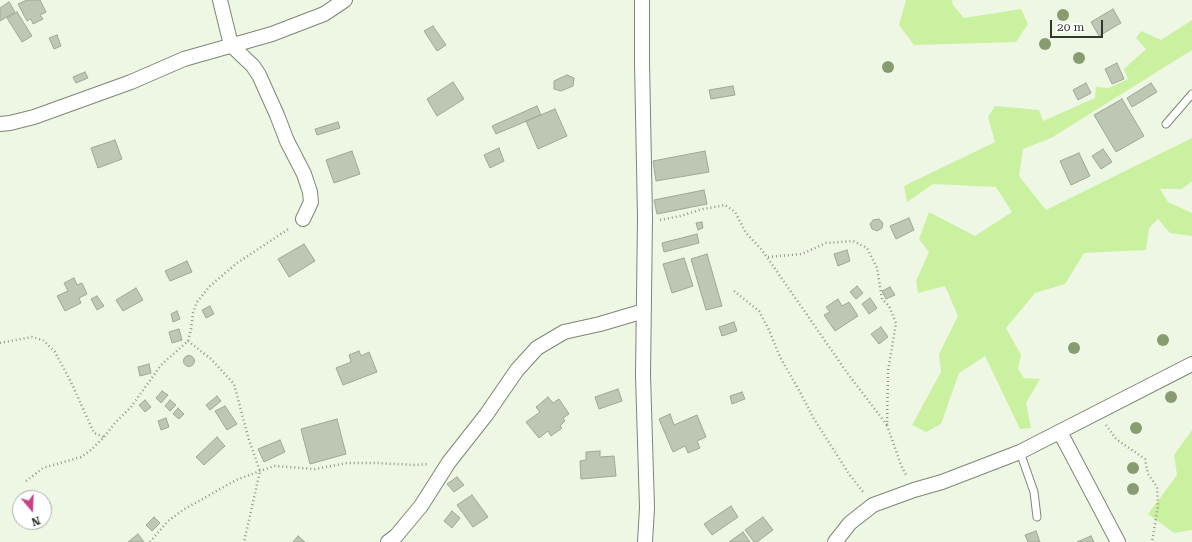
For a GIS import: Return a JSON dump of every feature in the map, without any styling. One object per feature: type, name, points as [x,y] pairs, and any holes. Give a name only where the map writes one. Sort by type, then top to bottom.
[{"type":"street","points":[[220,0],[231,45],[253,66],[259,75],[287,141],[304,174],[310,192],[310,202],[303,219]]},
{"type":"street","points":[[0,124],[34,118],[131,82],[184,59],[272,34],[324,14],[345,0]]},
{"type":"street","points":[[642,0],[645,218],[644,376],[647,508],[646,542]]},
{"type":"street","points":[[388,542],[396,536],[421,506],[449,462],[486,415],[518,370],[537,348],[564,332],[600,324],[644,311]]},
{"type":"street","points":[[835,542],[850,523],[874,505],[914,490],[942,482],[1020,452],[1192,364]]},
{"type":"street","points":[[1060,432],[1118,542]]},
{"type":"lane","points":[[1166,124],[1192,94]]},
{"type":"lane","points":[[1020,452],[1034,492],[1037,517]]},
{"type":"path","points":[[645,218],[656,220],[725,205],[735,212],[746,232],[768,257],[848,374],[887,425],[901,465],[914,490]]},
{"type":"path","points":[[26,481],[43,468],[81,457],[91,450],[131,407],[161,365],[188,341],[197,302],[210,286],[237,263],[303,219]]},
{"type":"path","points":[[768,257],[802,254],[826,244],[853,241],[866,248],[877,268],[878,283],[882,299],[889,306],[896,323],[888,371],[887,425]]},
{"type":"path","points":[[734,291],[759,311],[769,330],[780,357],[814,419],[849,474],[874,505]]},
{"type":"path","points":[[0,343],[32,337],[43,340],[55,352],[71,382],[94,433],[104,437]]},
{"type":"path","points":[[188,341],[211,359],[234,384],[249,440],[260,471],[244,542]]},
{"type":"path","points":[[1098,413],[1116,440],[1145,459],[1148,474],[1157,487],[1158,506],[1152,542]]},
{"type":"path","points":[[150,542],[168,521],[183,510],[236,480],[274,466],[315,469],[347,463],[414,465],[449,462]]},
{"type":"green space","points":[[906,0],[952,0],[953,5],[964,18],[1021,9],[1028,24],[1016,42],[914,45],[899,25]]},
{"type":"green space","points":[[1192,20],[1192,50],[1051,138],[1023,149],[1019,176],[1046,210],[1192,138],[1192,181],[1182,189],[1160,189],[1168,202],[1192,213],[1192,236],[1170,233],[1158,219],[1149,228],[1146,250],[1084,253],[1065,284],[1035,293],[1006,328],[1021,355],[1018,369],[1024,378],[1040,379],[1026,403],[1031,428],[1020,429],[985,356],[959,373],[941,424],[926,432],[912,425],[941,372],[939,354],[958,316],[945,286],[918,293],[916,281],[929,252],[919,239],[929,212],[975,236],[1012,212],[996,187],[933,184],[907,202],[904,186],[995,142],[988,117],[995,106],[1039,110],[1043,121],[1095,98],[1096,87],[1109,88],[1128,79],[1124,69],[1146,49],[1136,38],[1141,31],[1161,40]]},
{"type":"green space","points":[[1192,430],[1192,530],[1174,533],[1148,514],[1177,475],[1174,455]]},
{"type":"building","points":[[27,0],[40,0],[46,12],[40,15],[43,19],[33,24],[31,19],[27,21],[18,4]]},
{"type":"building","points":[[9,2],[15,12],[0,21],[0,8]]},
{"type":"building","points":[[1113,9],[1121,23],[1099,36],[1091,22]]},
{"type":"building","points":[[17,12],[32,36],[22,42],[7,18]]},
{"type":"building","points":[[433,26],[446,45],[437,51],[424,31]]},
{"type":"building","points":[[57,35],[61,46],[54,49],[49,38]]},
{"type":"building","points":[[1117,63],[1124,79],[1112,84],[1105,69]]},
{"type":"building","points":[[85,72],[88,78],[76,83],[73,77]]},
{"type":"building","points":[[567,75],[574,78],[573,86],[561,91],[554,89],[554,81]]},
{"type":"building","points":[[453,82],[464,99],[437,116],[427,99]]},
{"type":"building","points":[[1086,83],[1091,93],[1078,100],[1073,90]]},
{"type":"building","points":[[1151,83],[1157,92],[1132,107],[1127,98]]},
{"type":"building","points":[[733,86],[735,95],[711,99],[709,90]]},
{"type":"building","points":[[1122,99],[1144,136],[1116,152],[1094,115]]},
{"type":"building","points":[[537,106],[541,115],[496,134],[492,126]]},
{"type":"building","points":[[555,109],[567,136],[538,149],[526,121]]},
{"type":"building","points":[[338,122],[340,128],[317,135],[315,129]]},
{"type":"building","points":[[115,140],[122,159],[98,168],[91,148]]},
{"type":"building","points":[[499,148],[504,161],[490,168],[484,155]]},
{"type":"building","points":[[1103,149],[1112,162],[1101,169],[1092,156]]},
{"type":"building","points":[[352,151],[360,174],[334,183],[326,160]]},
{"type":"building","points":[[705,151],[709,172],[656,181],[653,161]]},
{"type":"building","points":[[1079,153],[1090,176],[1071,185],[1060,161]]},
{"type":"building","points":[[704,190],[707,204],[657,214],[654,200]]},
{"type":"building","points":[[909,218],[914,230],[896,239],[890,226]]},
{"type":"building","points":[[879,219],[883,223],[882,228],[877,231],[872,229],[870,224],[873,220]]},
{"type":"building","points":[[702,222],[703,228],[698,230],[696,223]]},
{"type":"building","points":[[697,234],[699,243],[664,252],[662,243]]},
{"type":"building","points":[[304,244],[315,261],[289,277],[278,259]]},
{"type":"building","points":[[847,250],[850,261],[838,266],[834,254]]},
{"type":"building","points":[[707,254],[722,306],[706,310],[691,259]]},
{"type":"building","points":[[684,258],[693,286],[672,293],[663,264]]},
{"type":"building","points":[[187,261],[192,272],[170,281],[165,271]]},
{"type":"building","points":[[74,278],[77,285],[82,283],[87,294],[79,298],[81,303],[65,311],[57,296],[68,291],[64,283]]},
{"type":"building","points":[[857,286],[863,293],[856,299],[850,292]]},
{"type":"building","points":[[890,287],[895,295],[886,299],[882,291]]},
{"type":"building","points":[[136,288],[143,300],[123,311],[116,300]]},
{"type":"building","points":[[97,296],[104,306],[97,310],[91,299]]},
{"type":"building","points":[[870,298],[877,308],[869,314],[862,304]]},
{"type":"building","points":[[838,299],[842,306],[849,302],[858,316],[835,331],[824,315],[830,312],[826,307]]},
{"type":"building","points":[[210,306],[214,314],[206,318],[202,310]]},
{"type":"building","points":[[177,311],[180,319],[173,322],[171,314]]},
{"type":"building","points":[[734,322],[737,331],[722,336],[719,327]]},
{"type":"building","points":[[881,327],[888,337],[879,344],[871,334]]},
{"type":"building","points":[[179,329],[182,340],[172,343],[169,332]]},
{"type":"building","points":[[359,351],[361,356],[369,352],[377,372],[343,385],[336,368],[351,362],[349,355]]},
{"type":"building","points":[[187,356],[191,356],[193,357],[193,365],[187,366],[184,363],[184,359]]},
{"type":"building","points":[[149,364],[151,373],[140,376],[138,367]]},
{"type":"building","points":[[618,389],[622,401],[599,409],[595,397]]},
{"type":"building","points":[[162,391],[168,395],[161,403],[156,398]]},
{"type":"building","points":[[742,392],[745,399],[732,404],[730,396]]},
{"type":"building","points":[[217,396],[221,401],[210,410],[206,405]]},
{"type":"building","points":[[548,397],[553,403],[559,399],[569,414],[563,418],[565,421],[560,426],[562,428],[551,436],[548,431],[539,438],[526,422],[540,412],[536,407]]},
{"type":"building","points":[[145,400],[151,407],[145,412],[139,405]]},
{"type":"building","points":[[170,400],[176,405],[170,411],[165,406]]},
{"type":"building","points":[[225,406],[237,424],[227,430],[215,411]]},
{"type":"building","points":[[178,408],[184,414],[179,419],[173,414]]},
{"type":"building","points":[[670,414],[674,425],[697,415],[706,437],[697,441],[700,448],[688,453],[685,446],[673,452],[659,419]]},
{"type":"building","points":[[166,418],[169,427],[161,430],[158,421]]},
{"type":"building","points":[[337,419],[346,454],[310,464],[301,429]]},
{"type":"building","points":[[217,437],[225,446],[204,465],[196,457]]},
{"type":"building","points":[[280,440],[285,452],[264,462],[258,449]]},
{"type":"building","points":[[600,451],[600,457],[614,456],[616,476],[581,479],[580,461],[586,460],[586,452]]},
{"type":"building","points":[[457,477],[464,485],[454,492],[447,484]]},
{"type":"building","points":[[472,495],[488,517],[473,527],[457,505]]},
{"type":"building","points":[[731,506],[738,517],[712,535],[704,524]]},
{"type":"building","points":[[452,511],[460,518],[452,528],[444,521]]},
{"type":"building","points":[[154,517],[160,523],[152,531],[146,525]]},
{"type":"building","points":[[763,517],[773,530],[757,542],[754,542],[745,530]]},
{"type":"building","points":[[1036,531],[1040,542],[1028,542],[1025,535]]},
{"type":"building","points":[[743,532],[750,542],[729,542]]},
{"type":"building","points":[[138,534],[144,542],[128,542]]},
{"type":"building","points":[[298,536],[305,542],[293,542]]},
{"type":"building","points":[[1091,536],[1094,542],[1077,542]]}]
